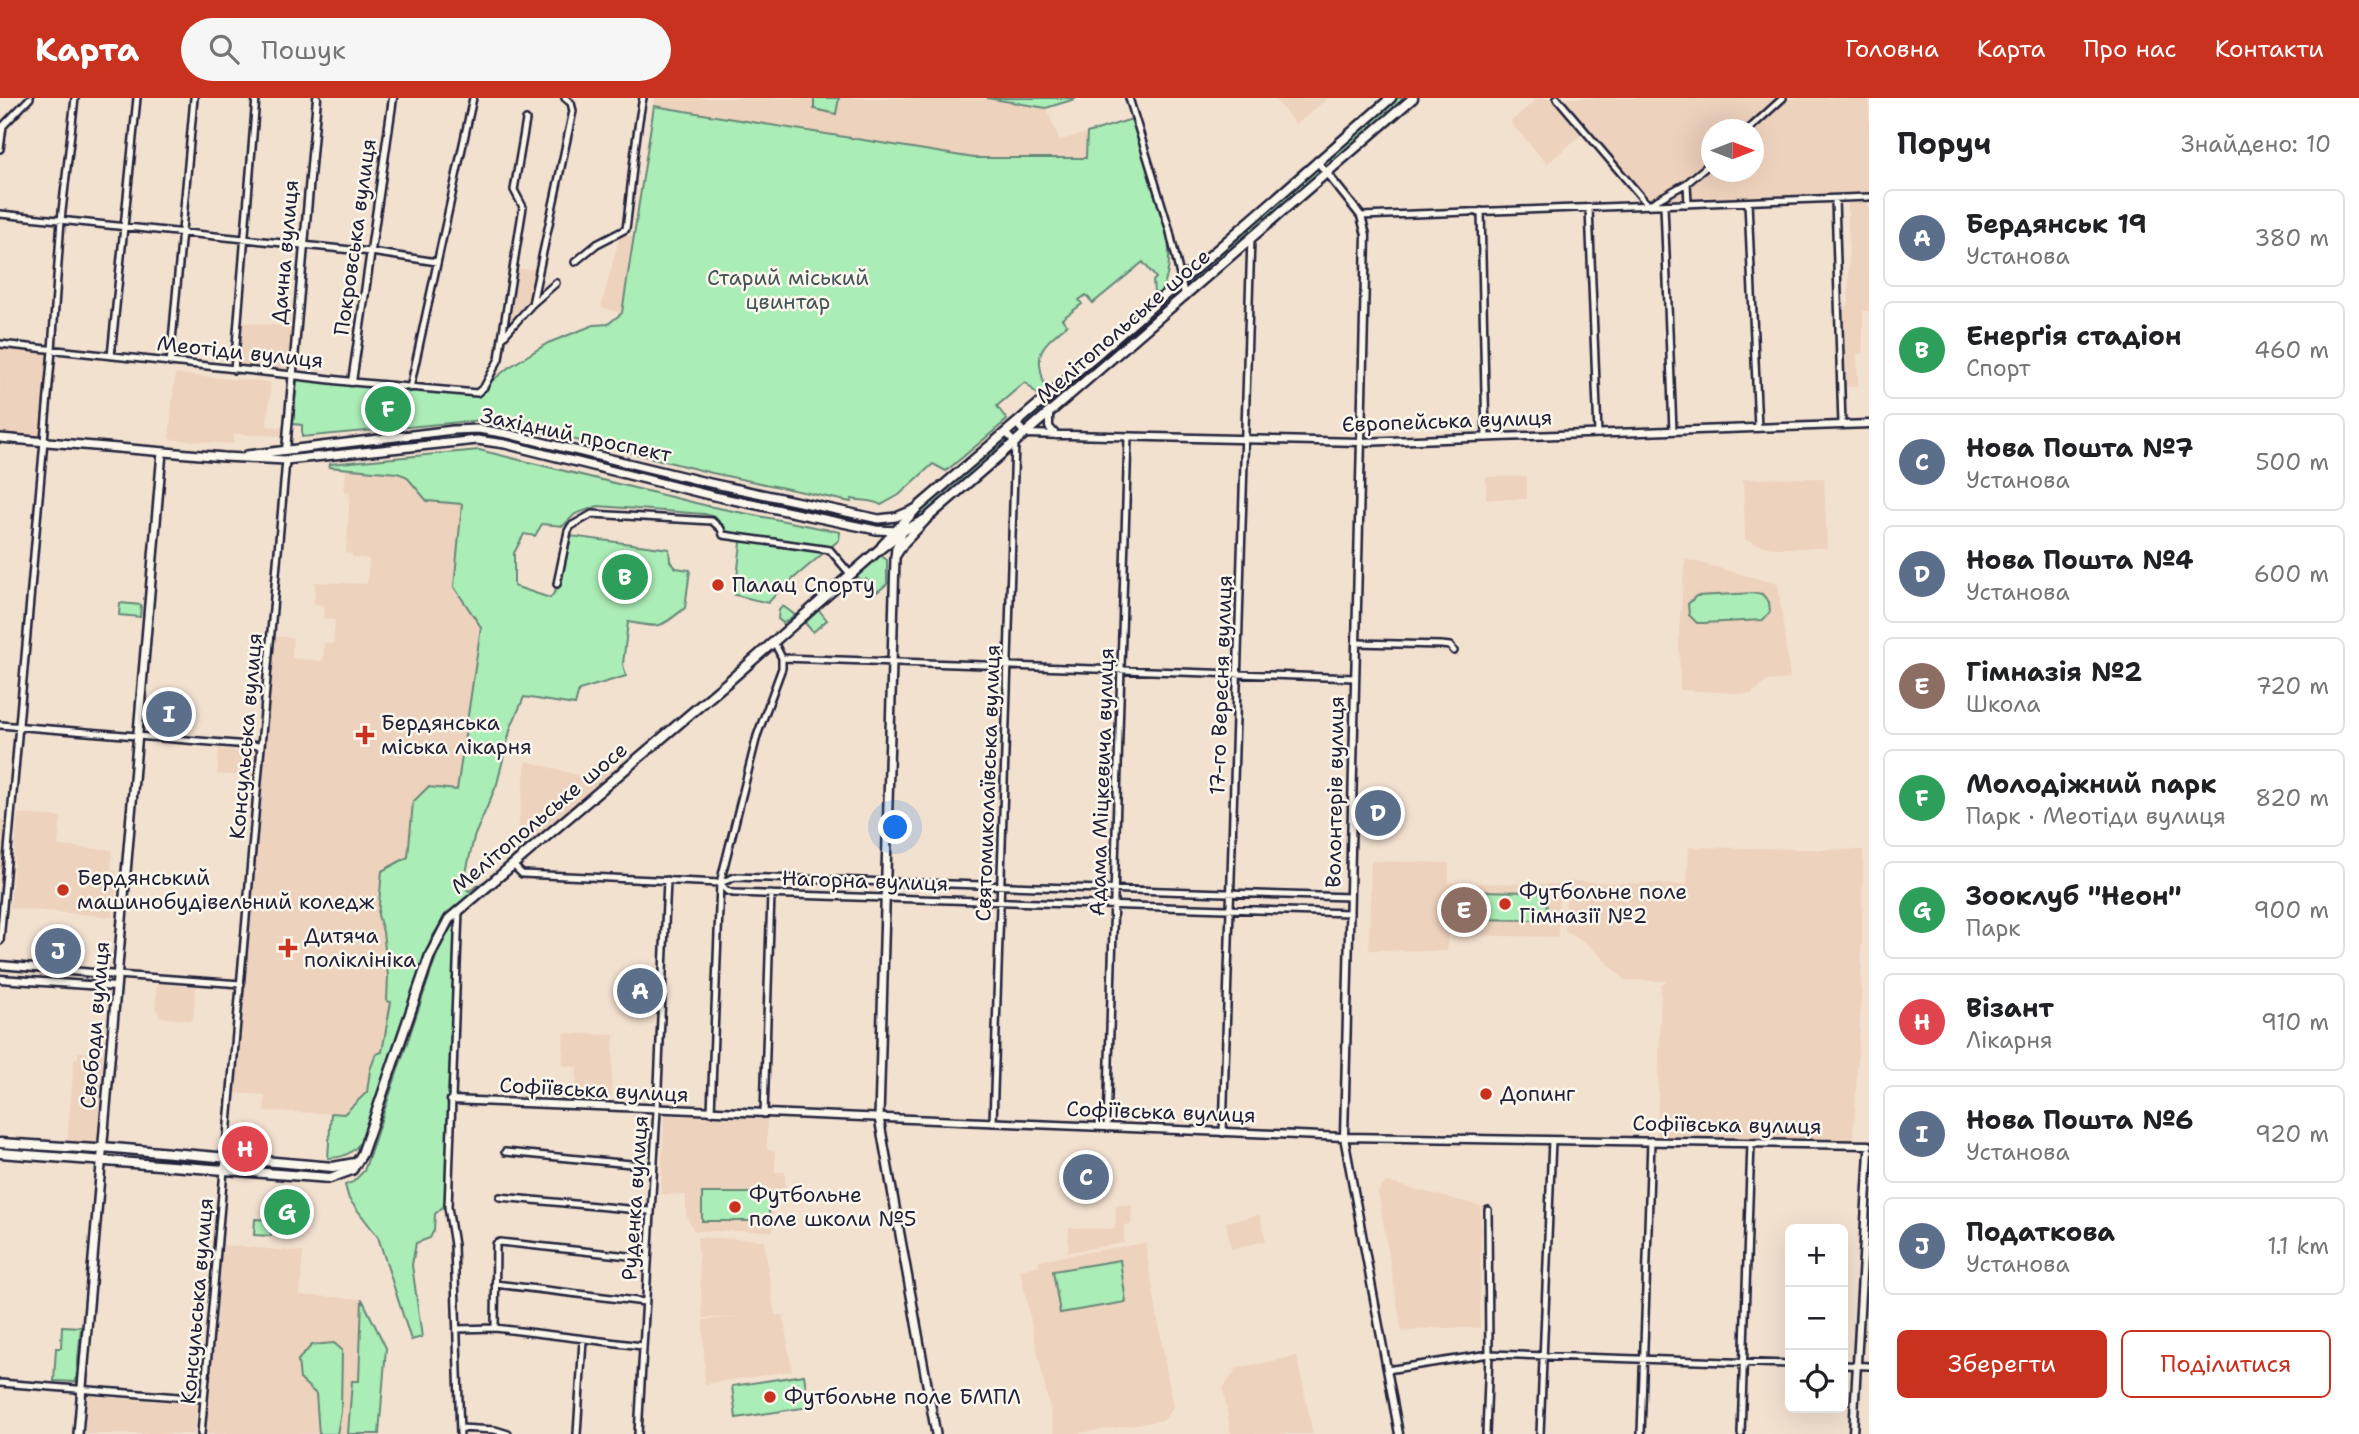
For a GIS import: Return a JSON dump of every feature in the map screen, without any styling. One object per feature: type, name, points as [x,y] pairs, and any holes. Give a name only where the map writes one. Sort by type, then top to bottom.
[{"type":"main road","name":"Мелітопольське шосе","points":[[358,1163],[430,955],[449,919],[851,575],[898,531],[916,509],[1391,98]]},
{"type":"main road","name":"Мелітопольське шосе","points":[[898,531],[926,519],[1413,98]]},
{"type":"main road","name":"Західний проспект","points":[[224,457],[408,434],[478,429],[879,519],[896,517],[916,509]]},
{"type":"main road","name":"Західний проспект","points":[[0,438],[285,460],[477,440],[505,444],[709,495],[876,530],[898,531]]},
{"type":"main road","points":[[285,460],[286,450]]},
{"type":"main road","name":"Свободи вулиця","points":[[78,1434],[163,452]]},
{"type":"main road","points":[[895,558],[904,543],[926,519]]},
{"type":"main road","points":[[876,530],[889,540],[895,558]]},
{"type":"main road","points":[[898,531],[895,558],[879,1118],[936,1434]]},
{"type":"main road","points":[[0,1143],[96,1149],[103,1147],[333,1167],[358,1163]]},
{"type":"main road","points":[[0,1153],[330,1178],[343,1175],[358,1163]]},
{"type":"street","points":[[0,149],[3,126],[30,98]]},
{"type":"street","points":[[0,941],[61,220],[75,98]]},
{"type":"street","points":[[111,356],[137,98]]},
{"type":"street","points":[[170,363],[194,98]]},
{"type":"street","points":[[233,370],[256,98]]},
{"type":"street","name":"Дачна вулиця","points":[[286,450],[317,98]]},
{"type":"street","name":"Покровська вулиця","points":[[352,382],[393,98]]},
{"type":"street","points":[[411,388],[473,98]]},
{"type":"street","points":[[532,304],[573,111],[571,103],[565,98]]},
{"type":"street","points":[[575,262],[597,244],[626,229],[635,138],[643,98]]},
{"type":"street","points":[[1129,98],[1169,228],[1185,297]]},
{"type":"street","points":[[1557,98],[1648,205]]},
{"type":"street","points":[[1760,119],[1783,98]]},
{"type":"street","points":[[502,338],[523,207],[514,190],[526,120]]},
{"type":"street","points":[[1317,162],[1362,216],[1869,197]]},
{"type":"street","points":[[1648,205],[1687,183],[1701,171]]},
{"type":"street","points":[[1687,183],[1688,204]]},
{"type":"street","points":[[1835,199],[1842,425]]},
{"type":"street","points":[[1748,202],[1758,428]]},
{"type":"street","points":[[1664,205],[1673,431]]},
{"type":"street","points":[[1589,208],[1598,434]]},
{"type":"street","points":[[1481,211],[1486,438]]},
{"type":"street","points":[[0,214],[304,244],[436,262]]},
{"type":"street","name":"Волонтерів вулиця","points":[[1362,216],[1366,236],[1344,1136],[1399,1434]]},
{"type":"street","name":"17-го Вересня вулиця","points":[[1223,1133],[1251,239]]},
{"type":"street","points":[[502,338],[532,304],[556,283]]},
{"type":"street","name":"Меотіди вулиця","points":[[0,344],[477,393],[484,387],[499,359],[502,338]]},
{"type":"street","points":[[1049,414],[1049,427],[1056,435]]},
{"type":"street","points":[[1017,424],[1025,434]]},
{"type":"street","name":"Європейська вулиця","points":[[1025,434],[1360,442],[1869,425]]},
{"type":"street","points":[[1006,433],[1015,443]]},
{"type":"street","name":"Адама Міцкевича вулиця","points":[[1107,1128],[1128,437]]},
{"type":"street","name":"Святомиколаївська вулиця","points":[[993,1123],[1015,443]]},
{"type":"street","name":"Консульська вулиця","points":[[201,1434],[285,460]]},
{"type":"street","points":[[557,584],[568,531],[571,526],[592,514],[712,521],[721,529],[723,535],[830,550],[851,575]]},
{"type":"street","points":[[711,1112],[720,883],[757,736],[782,668],[782,658],[774,642]]},
{"type":"street","points":[[1356,643],[1441,645],[1450,646],[1454,651]]},
{"type":"street","points":[[782,658],[1355,678]]},
{"type":"street","points":[[0,725],[261,746]]},
{"type":"street","name":"Нагорна вулиця","points":[[513,865],[522,874],[720,883],[735,877],[1350,898]]},
{"type":"street","name":"Руденка вулиця","points":[[638,1434],[667,880]]},
{"type":"street","name":"Нагорна вулиця","points":[[720,883],[733,893],[1350,913]]},
{"type":"street","points":[[764,1114],[771,894]]},
{"type":"street","points":[[459,909],[448,1203],[454,1245],[460,1431],[495,1430],[508,1434]]},
{"type":"street","points":[[0,965],[240,984]]},
{"type":"street","points":[[0,979],[116,987]]},
{"type":"street","name":"Софіївська вулиця","points":[[452,1100],[1223,1133],[1869,1145]]},
{"type":"street","points":[[1540,1434],[1552,1140]]},
{"type":"street","points":[[1641,1434],[1651,1142]]},
{"type":"street","points":[[1741,1434],[1751,1143]]},
{"type":"street","points":[[1853,1434],[1869,1151]]},
{"type":"street","points":[[505,1152],[652,1166]]},
{"type":"street","points":[[500,1197],[649,1211]]},
{"type":"street","points":[[1486,1434],[1489,1353],[1488,1210]]},
{"type":"street","points":[[495,1328],[496,1244],[500,1242],[647,1258]]},
{"type":"street","points":[[495,1284],[645,1302]]},
{"type":"street","points":[[457,1329],[495,1328],[642,1346]]},
{"type":"street","points":[[577,1434],[583,1340]]},
{"type":"street","points":[[1387,1370],[1489,1353],[1785,1364]]},
{"type":"street","points":[[1848,1365],[1869,1366]]},
{"type":"street","points":[[0,1383],[204,1399]]},
{"type":"shaded area","points":[[655,98],[814,98],[814,109],[836,114],[839,98],[987,98],[1046,108],[1060,140],[1087,133],[1086,158],[974,158],[654,106]]},
{"type":"shaded area","points":[[1274,98],[1328,98],[1296,125]]},
{"type":"shaded area","points":[[1538,98],[1550,98],[1582,134],[1547,164],[1510,122]]},
{"type":"shaded area","points":[[1560,98],[1869,98],[1869,194],[1649,203]]},
{"type":"shaded area","points":[[1848,203],[1869,203],[1869,311],[1863,311],[1863,353],[1857,354],[1858,386],[1846,387],[1844,312],[1849,303]]},
{"type":"shaded area","points":[[620,235],[633,236],[621,313],[601,307]]},
{"type":"shaded area","points":[[517,269],[538,269],[532,304],[508,327]]},
{"type":"shaded area","points":[[241,322],[293,327],[288,374],[236,370]]},
{"type":"shaded area","points":[[0,345],[51,351],[42,438],[0,434]]},
{"type":"shaded area","points":[[175,374],[271,382],[267,426],[282,427],[281,436],[234,434],[233,444],[169,439]]},
{"type":"shaded area","name":"Бердянська міська лікарня","points":[[346,468],[397,473],[406,476],[427,501],[462,504],[454,587],[481,627],[457,790],[428,787],[414,802],[408,857],[378,915],[383,932],[388,976],[387,1001],[391,1002],[382,1053],[370,1070],[367,1092],[344,1114],[264,1111],[265,1095],[234,1093],[273,636],[293,638],[292,658],[323,661],[324,643],[333,644],[335,620],[323,619],[324,605],[314,604],[315,582],[367,584],[369,559],[352,557],[352,554],[346,553],[350,492],[344,491]]},
{"type":"shaded area","points":[[1527,476],[1527,499],[1486,499],[1486,477]]},
{"type":"shaded area","points":[[1824,478],[1827,548],[1771,548],[1745,540],[1743,479]]},
{"type":"shaded area","points":[[1685,559],[1778,584],[1790,679],[1767,681],[1751,694],[1680,690],[1679,631]]},
{"type":"shaded area","points":[[219,749],[259,753],[257,777],[217,774]]},
{"type":"shaded area","points":[[526,761],[582,776],[595,763],[614,772],[515,857]]},
{"type":"shaded area","name":"Бердянський машинобудівельний коледж","points":[[18,814],[61,817],[58,846],[112,850],[111,870],[117,871],[113,917],[10,908]]},
{"type":"shaded area","points":[[0,820],[6,820],[0,887]]},
{"type":"shaded area","points":[[1689,847],[1863,850],[1861,1004],[1853,1141],[1657,1136],[1661,985],[1667,981],[1625,980],[1590,946],[1565,931],[1566,881],[1687,885]]},
{"type":"shaded area","points":[[1371,861],[1449,863],[1449,883],[1559,884],[1558,937],[1448,935],[1447,951],[1369,950]]},
{"type":"shaded area","points":[[157,984],[196,987],[193,1021],[161,1017],[155,1008]]},
{"type":"shaded area","points":[[564,1033],[614,1035],[611,1097],[576,1096],[577,1067],[562,1066]]},
{"type":"shaded area","points":[[78,1052],[103,1054],[96,1147],[67,1145],[74,1058],[78,1058]]},
{"type":"shaded area","points":[[664,1115],[767,1119],[767,1150],[775,1151],[775,1172],[785,1172],[785,1200],[774,1200],[773,1231],[694,1231],[686,1215],[686,1195],[661,1194]]},
{"type":"shaded area","points":[[1386,1182],[1481,1206],[1480,1328],[1433,1328],[1402,1332],[1378,1192]]},
{"type":"shaded area","points":[[1116,1205],[1132,1205],[1131,1225],[1124,1225],[1124,1243],[1068,1252],[1069,1228],[1115,1229]]},
{"type":"shaded area","points":[[1260,1215],[1266,1241],[1231,1249],[1226,1222]]},
{"type":"shaded area","points":[[697,1237],[764,1240],[775,1315],[783,1315],[792,1371],[705,1384],[703,1320],[744,1317],[703,1318]]},
{"type":"shaded area","points":[[1145,1243],[1173,1408],[1164,1420],[1075,1434],[1055,1434],[1020,1270],[1039,1265],[1039,1260]]},
{"type":"shaded area","points":[[223,1245],[303,1252],[300,1295],[362,1299],[359,1382],[352,1381],[348,1434],[204,1434]]},
{"type":"shaded area","points":[[1297,1356],[1313,1434],[1231,1434],[1223,1388],[1237,1368]]},
{"type":"shaded area","points":[[88,1396],[197,1404],[194,1434],[85,1434]]},
{"type":"green space","points":[[814,98],[839,98],[836,114],[814,109]]},
{"type":"green space","points":[[987,98],[1075,98],[1075,99],[1046,108]]},
{"type":"green space","points":[[1397,98],[1406,98],[1334,161],[1331,160],[1330,156]]},
{"type":"green space","name":"Старий міський цвинтар","points":[[654,106],[974,158],[1086,158],[1087,133],[1132,119],[1168,238],[1166,280],[1160,293],[1154,293],[1153,281],[1156,278],[1143,262],[1093,303],[1086,295],[1079,300],[1082,304],[1062,319],[1067,325],[1044,346],[1041,353],[1040,368],[1046,390],[1039,396],[1025,382],[997,406],[1007,420],[946,471],[933,464],[899,495],[881,505],[852,499],[851,502],[712,473],[609,447],[482,420],[302,437],[302,425],[293,424],[297,379],[302,377],[477,393],[508,368],[548,343],[594,325],[608,324],[622,313]]},
{"type":"green space","points":[[1315,169],[1319,170],[1319,174],[1189,285],[1187,280]]},
{"type":"green space","points":[[1169,296],[1173,297],[1173,301],[1025,427],[1024,422]]},
{"type":"green space","points":[[477,432],[710,488],[875,522],[874,525],[709,491],[477,436],[302,455],[301,451]]},
{"type":"green space","points":[[1003,440],[1008,443],[919,521],[916,520],[915,516]]},
{"type":"green space","points":[[479,450],[708,506],[840,532],[839,540],[768,603],[735,595],[742,534],[724,532],[716,517],[598,506],[575,514],[563,526],[542,524],[535,536],[524,534],[514,553],[514,586],[550,598],[561,584],[571,536],[669,549],[670,561],[676,568],[690,570],[685,608],[659,625],[628,622],[623,664],[626,676],[579,690],[575,705],[524,697],[511,727],[497,784],[474,837],[463,886],[469,891],[486,880],[448,914],[432,937],[364,1138],[349,1153],[328,1158],[331,1113],[344,1114],[367,1092],[370,1070],[376,1054],[382,1052],[391,1002],[387,1001],[388,976],[383,932],[378,915],[382,871],[408,857],[413,802],[428,787],[457,790],[481,627],[454,587],[462,504],[427,501],[406,476],[397,473],[329,467],[330,464]]},
{"type":"green space","points":[[880,555],[887,560],[887,584],[877,592],[866,579],[862,582],[857,576]]},
{"type":"green space","points":[[1762,594],[1769,602],[1770,612],[1763,620],[1697,623],[1689,615],[1688,604],[1696,596]]},
{"type":"green space","points":[[120,603],[141,605],[140,617],[119,615]]},
{"type":"green space","points":[[783,606],[795,615],[783,623],[778,619],[779,610]]},
{"type":"green space","points":[[819,610],[827,620],[813,632],[805,623]]},
{"type":"green space","name":"Футбольне поле Гімназії №2","points":[[1475,891],[1537,892],[1544,898],[1547,906],[1544,914],[1537,920],[1473,919],[1468,916],[1464,906],[1467,897]]},
{"type":"green space","points":[[455,922],[445,1205],[435,1214],[434,1230],[430,1238],[416,1243],[412,1265],[422,1337],[411,1340],[378,1237],[349,1199],[345,1185],[353,1182],[364,1171],[435,960],[444,938]]},
{"type":"green space","name":"Футбольне поле школи №5","points":[[702,1193],[769,1193],[769,1221],[702,1221]]},
{"type":"green space","points":[[255,1219],[272,1220],[271,1236],[254,1235]]},
{"type":"green space","points":[[1120,1260],[1126,1302],[1060,1313],[1053,1271]]},
{"type":"green space","points":[[362,1299],[386,1348],[379,1434],[348,1434],[352,1381],[359,1381]]},
{"type":"green space","points":[[62,1326],[81,1327],[76,1382],[54,1381],[56,1348],[61,1348]]},
{"type":"green space","points":[[334,1343],[342,1350],[341,1412],[337,1434],[319,1434],[316,1394],[300,1379],[298,1360],[312,1345]]},
{"type":"green space","name":"Футбольне поле БМПЛ","points":[[804,1375],[809,1407],[736,1418],[732,1386]]},
{"type":"place","name":"Молодіжний парк","points":[[388,409]]},
{"type":"place","name":"Енерґія стадіон","points":[[625,577]]},
{"type":"place","name":"Палац Спорту","points":[[718,585]]},
{"type":"place","name":"Нова Пошта №6","points":[[169,714]]},
{"type":"place","name":"Бердянська міська лікарня","points":[[365,735]]},
{"type":"place","name":"Нова Пошта №4","points":[[1378,813]]},
{"type":"place","name":"Бердянський машинобудівельний коледж","points":[[63,890]]},
{"type":"place","name":"Футбольне поле Гімназії №2","points":[[1505,904]]},
{"type":"place","name":"Гімназія №2","points":[[1464,910]]},
{"type":"place","name":"Дитяча поліклініка","points":[[288,948]]},
{"type":"place","name":"Податкова","points":[[58,951]]},
{"type":"place","name":"Бердянськ 19","points":[[640,991]]},
{"type":"place","name":"Допинг","points":[[1486,1094]]},
{"type":"place","name":"Візант","points":[[245,1149]]},
{"type":"place","name":"Нова Пошта №7","points":[[1086,1177]]},
{"type":"place","name":"Футбольне поле школи №5","points":[[735,1207]]},
{"type":"place","name":"Зооклуб \"Неон\"","points":[[287,1212]]},
{"type":"place","name":"Футбольне поле БМПЛ","points":[[770,1397]]}]
